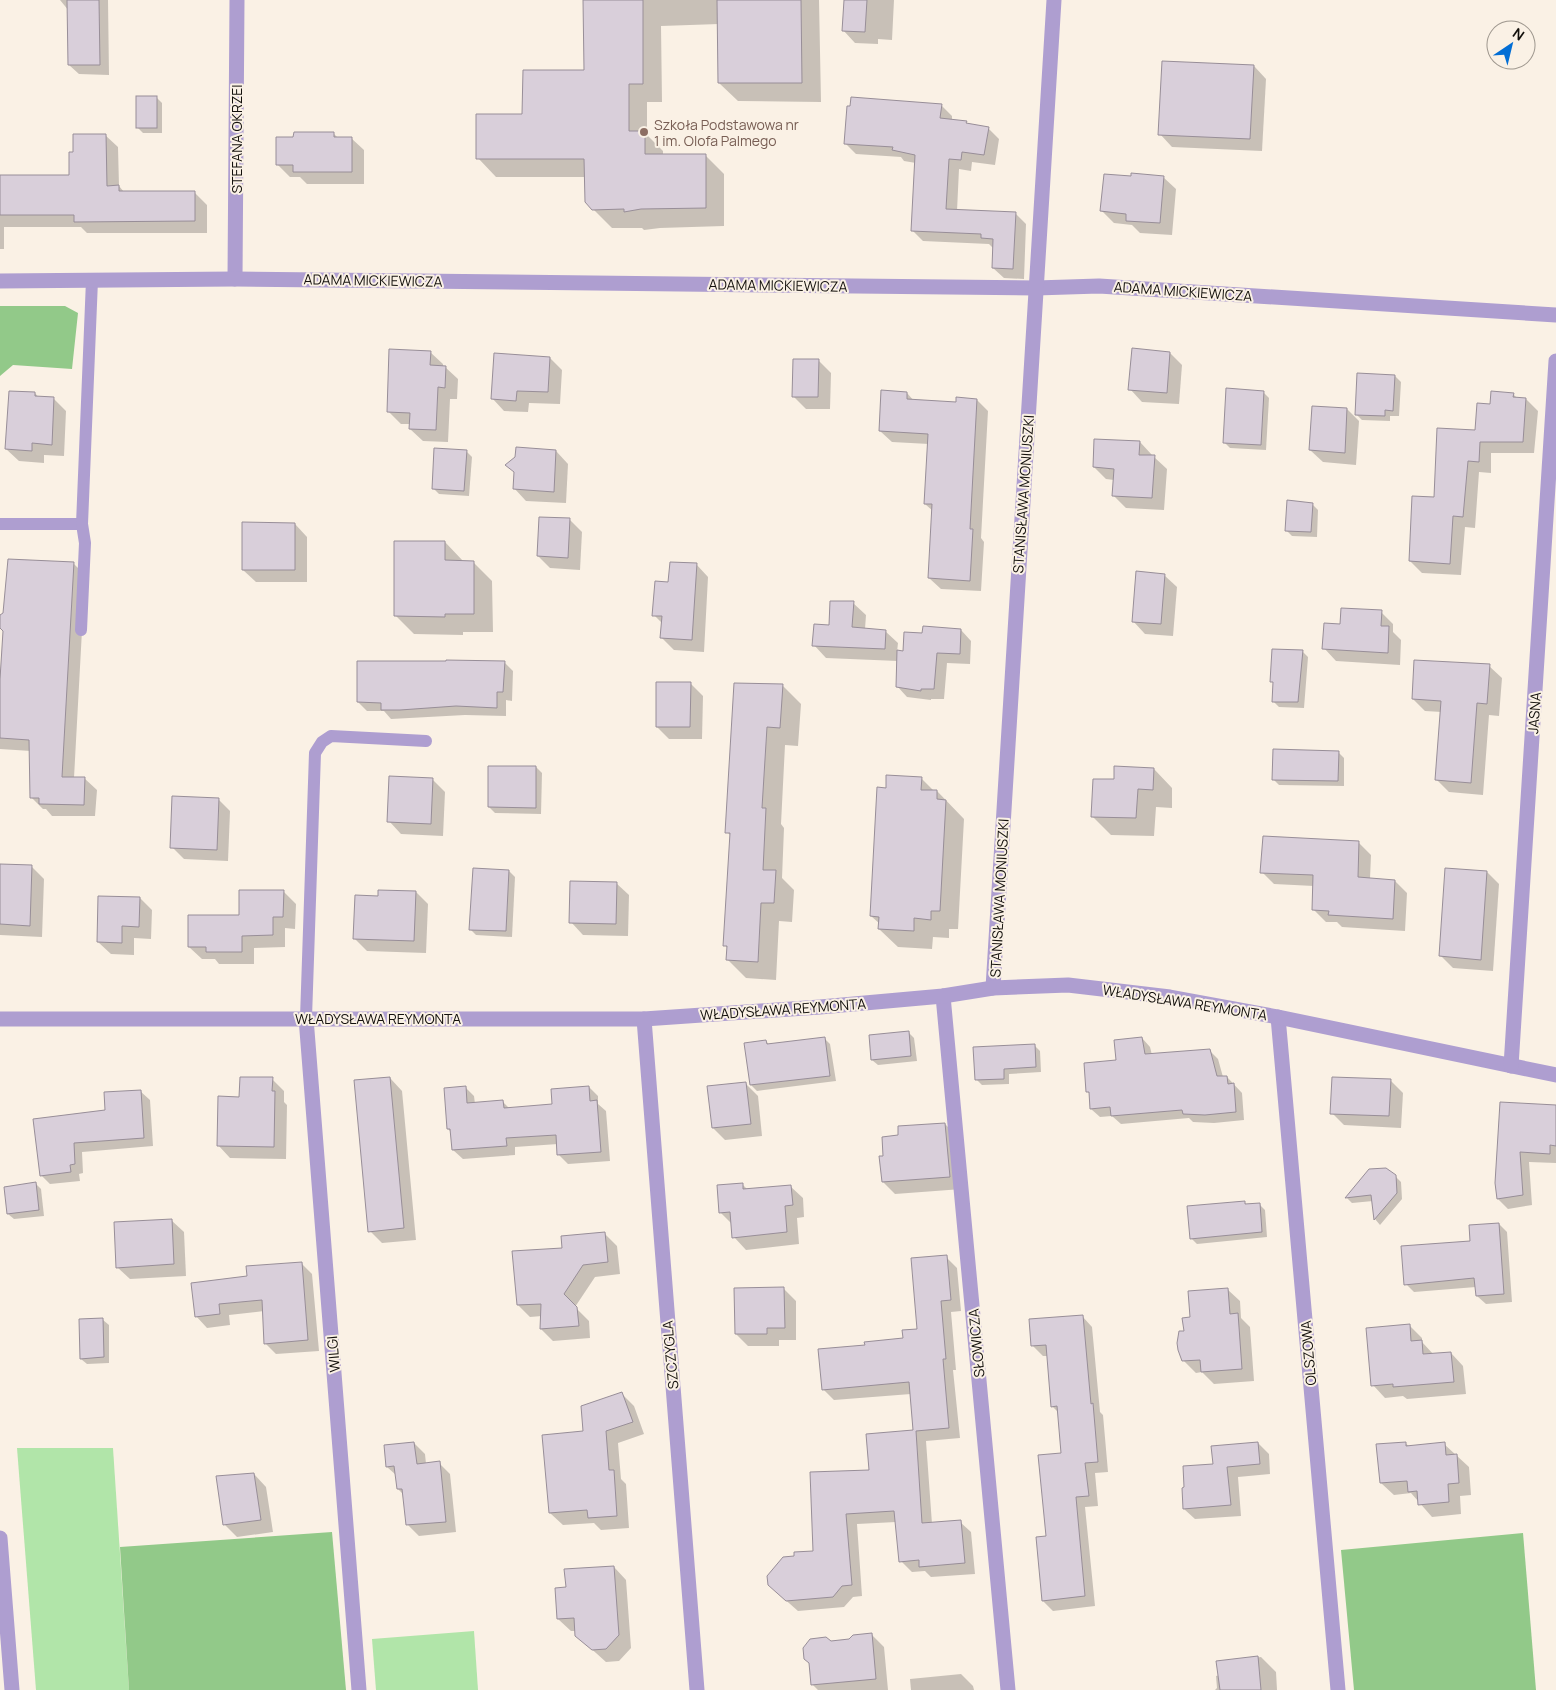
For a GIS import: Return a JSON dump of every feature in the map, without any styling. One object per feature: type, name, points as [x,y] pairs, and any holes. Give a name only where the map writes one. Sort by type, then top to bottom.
[{"type":"street","name":"STEFANA OKRZEI","points":[[235,279],[237,0]]},
{"type":"street","name":"STANISŁAWA MONIUSZKI","points":[[993,988],[1054,0]]},
{"type":"street","name":"ADAMA MICKIEWICZA","points":[[0,281],[235,279],[1036,288],[1099,286],[1556,315]]},
{"type":"street","name":"JASNA","points":[[1511,1066],[1556,361]]},
{"type":"street","name":"WŁADYSŁAWA REYMONTA","points":[[0,1018],[644,1019],[820,1007],[943,996],[993,988],[1068,985],[1170,997],[1278,1017],[1556,1075]]},
{"type":"street","name":"SŁOWICZA","points":[[943,996],[1008,1690]]},
{"type":"street","name":"OLSZOWA","points":[[1278,1017],[1338,1690]]},
{"type":"street","name":"WILGI","points":[[306,1018],[359,1690]]},
{"type":"street","name":"SZCZYGLA","points":[[644,1019],[697,1690]]},
{"type":"street","points":[[0,1538],[12,1690]]},
{"type":"lane","points":[[81,630],[85,543],[82,524],[92,280]]},
{"type":"lane","points":[[0,524],[82,524]]},
{"type":"lane","points":[[306,1018],[316,752],[322,742],[332,736],[426,741]]},
{"type":"green space","points":[[0,306],[65,306],[78,313],[72,369],[13,365],[0,376]]},
{"type":"green space","points":[[17,1448],[113,1448],[129,1690],[36,1690]]},
{"type":"green space","points":[[332,1532],[346,1690],[129,1690],[120,1547]]},
{"type":"green space","points":[[1523,1533],[1536,1690],[1354,1690],[1341,1550]]},
{"type":"green space","points":[[474,1631],[478,1690],[376,1690],[372,1639]]},
{"type":"building","points":[[67,0],[99,0],[100,65],[68,65]]},
{"type":"building","points":[[583,0],[643,0],[643,84],[629,84],[629,131],[645,131],[645,154],[706,154],[706,208],[641,209],[624,212],[624,209],[592,210],[585,202],[584,159],[476,159],[476,114],[522,114],[523,70],[584,70]]},
{"type":"building","points":[[717,0],[801,0],[802,83],[718,83]]},
{"type":"building","points":[[844,0],[867,0],[865,32],[842,31]]},
{"type":"building","points":[[1162,61],[1254,65],[1250,139],[1158,135]]},
{"type":"building","points":[[136,96],[157,96],[157,128],[136,128]]},
{"type":"building","points":[[851,97],[942,104],[940,118],[967,121],[966,123],[989,127],[984,155],[962,152],[961,160],[949,159],[946,209],[1016,212],[1013,269],[992,268],[993,239],[981,238],[981,234],[911,231],[915,155],[892,150],[893,147],[844,144],[847,106],[850,106]]},
{"type":"building","points":[[294,132],[334,132],[334,137],[352,137],[352,172],[293,172],[293,165],[276,165],[276,137],[293,137]]},
{"type":"building","points":[[73,134],[106,134],[107,186],[119,185],[119,191],[195,191],[195,221],[74,222],[74,215],[0,215],[0,175],[69,175],[69,152],[73,152]]},
{"type":"building","points":[[1131,173],[1164,176],[1160,223],[1126,221],[1126,214],[1100,211],[1104,174],[1131,176]]},
{"type":"building","points":[[1132,348],[1170,352],[1167,393],[1128,390]]},
{"type":"building","points":[[389,349],[431,351],[430,365],[446,366],[445,388],[438,387],[436,430],[409,429],[410,413],[387,412]]},
{"type":"building","points":[[494,353],[550,357],[548,392],[517,391],[516,401],[491,399]]},
{"type":"building","points":[[793,359],[819,359],[818,397],[792,397]]},
{"type":"building","points":[[1357,373],[1395,375],[1393,411],[1385,410],[1385,416],[1355,415]]},
{"type":"building","points":[[1226,388],[1264,391],[1261,445],[1223,443]]},
{"type":"building","points":[[881,390],[907,392],[907,399],[956,402],[956,397],[977,399],[970,529],[973,529],[970,581],[928,578],[932,504],[924,504],[928,434],[879,431]]},
{"type":"building","points":[[9,391],[35,392],[35,396],[54,397],[52,445],[32,443],[32,451],[5,449]]},
{"type":"building","points":[[1491,391],[1514,393],[1513,397],[1526,398],[1523,442],[1480,442],[1479,462],[1468,461],[1463,517],[1453,516],[1450,564],[1409,561],[1412,496],[1434,497],[1437,428],[1475,430],[1477,403],[1490,404]]},
{"type":"building","points":[[1312,406],[1347,408],[1345,453],[1309,450]]},
{"type":"building","points":[[1094,439],[1140,441],[1139,455],[1155,455],[1152,498],[1112,496],[1114,469],[1093,467]]},
{"type":"building","points":[[516,447],[556,450],[554,492],[513,489],[514,472],[505,465],[515,457]]},
{"type":"building","points":[[434,448],[467,450],[464,491],[432,489]]},
{"type":"building","points":[[1287,500],[1313,503],[1311,532],[1285,531]]},
{"type":"building","points":[[539,517],[570,518],[568,558],[537,556]]},
{"type":"building","points":[[242,522],[295,523],[295,570],[242,570]]},
{"type":"building","points":[[394,541],[445,541],[445,560],[474,561],[474,614],[445,614],[445,617],[394,616]]},
{"type":"building","points":[[8,559],[74,562],[62,777],[85,777],[84,805],[39,804],[39,798],[30,798],[29,740],[0,738],[0,679],[3,631],[0,628],[0,615],[3,613]]},
{"type":"building","points":[[670,562],[697,563],[692,640],[660,638],[662,616],[652,616],[655,581],[668,582]]},
{"type":"building","points":[[1136,571],[1165,574],[1161,624],[1132,622]]},
{"type":"building","points":[[830,601],[854,601],[852,627],[886,630],[885,649],[812,646],[814,624],[829,625]]},
{"type":"building","points":[[1341,608],[1382,610],[1381,626],[1389,626],[1388,653],[1322,649],[1324,623],[1340,624]]},
{"type":"building","points":[[923,626],[961,629],[960,654],[937,653],[934,689],[921,689],[921,691],[896,687],[897,650],[903,651],[904,632],[922,633]]},
{"type":"building","points":[[1272,649],[1303,650],[1298,702],[1272,702],[1273,682],[1270,682]]},
{"type":"building","points":[[1414,660],[1490,664],[1487,704],[1477,703],[1471,783],[1435,780],[1441,701],[1412,699]]},
{"type":"building","points":[[357,661],[505,661],[503,692],[497,692],[497,708],[456,706],[381,710],[381,703],[357,702]]},
{"type":"building","points":[[656,682],[691,682],[690,727],[656,727]]},
{"type":"building","points":[[734,683],[783,684],[780,728],[767,727],[762,808],[766,808],[763,870],[776,870],[774,903],[761,903],[758,962],[726,960],[727,946],[723,946],[730,833],[725,833]]},
{"type":"building","points":[[1273,749],[1339,751],[1338,781],[1272,780]]},
{"type":"building","points":[[488,766],[536,766],[536,808],[488,807]]},
{"type":"building","points":[[1114,766],[1154,768],[1153,790],[1138,789],[1136,818],[1091,817],[1093,779],[1114,779]]},
{"type":"building","points":[[886,775],[922,777],[921,790],[937,790],[937,799],[946,800],[940,911],[931,911],[931,920],[914,918],[914,931],[878,929],[879,917],[870,916],[877,787],[886,788]]},
{"type":"building","points":[[389,776],[433,778],[431,824],[387,822]]},
{"type":"building","points":[[172,796],[219,798],[217,850],[170,848]]},
{"type":"building","points":[[1263,836],[1359,841],[1358,877],[1395,880],[1393,919],[1328,915],[1329,911],[1312,910],[1313,875],[1260,873]]},
{"type":"building","points":[[0,864],[32,865],[30,926],[0,924]]},
{"type":"building","points":[[473,868],[509,870],[506,931],[469,930]]},
{"type":"building","points":[[1445,868],[1487,871],[1481,960],[1439,956]]},
{"type":"building","points":[[570,881],[617,882],[616,924],[569,923]]},
{"type":"building","points":[[239,890],[284,890],[283,917],[273,917],[273,935],[242,936],[242,952],[206,952],[206,947],[188,947],[188,915],[239,915]]},
{"type":"building","points":[[378,890],[416,891],[414,941],[353,939],[355,895],[378,896]]},
{"type":"building","points":[[98,896],[140,897],[139,927],[122,926],[122,943],[97,942]]},
{"type":"building","points":[[909,1031],[911,1056],[871,1060],[869,1035]]},
{"type":"building","points":[[825,1037],[830,1076],[750,1085],[744,1043],[766,1040],[767,1044]]},
{"type":"building","points":[[1142,1037],[1145,1054],[1210,1049],[1217,1076],[1227,1076],[1228,1084],[1234,1083],[1236,1112],[1205,1115],[1183,1114],[1182,1110],[1111,1116],[1110,1107],[1090,1109],[1089,1092],[1086,1092],[1084,1063],[1116,1060],[1114,1040]]},
{"type":"building","points":[[1035,1044],[1036,1067],[1004,1069],[1004,1079],[975,1080],[973,1047]]},
{"type":"building","points":[[240,1077],[273,1077],[272,1091],[275,1091],[274,1147],[217,1146],[218,1096],[239,1097]]},
{"type":"building","points":[[390,1077],[404,1228],[368,1232],[354,1080]]},
{"type":"building","points":[[1332,1077],[1391,1079],[1389,1116],[1330,1114]]},
{"type":"building","points":[[746,1082],[751,1124],[712,1128],[707,1086]]},
{"type":"building","points":[[466,1086],[467,1103],[503,1100],[504,1108],[552,1104],[551,1089],[589,1086],[590,1101],[597,1100],[601,1152],[557,1155],[556,1135],[506,1138],[507,1146],[452,1150],[450,1129],[447,1129],[444,1088]]},
{"type":"building","points":[[141,1090],[144,1138],[74,1143],[75,1164],[70,1165],[71,1172],[40,1176],[33,1119],[105,1110],[104,1092]]},
{"type":"building","points":[[1500,1102],[1556,1105],[1556,1146],[1550,1145],[1550,1154],[1520,1152],[1523,1195],[1497,1199],[1495,1183]]},
{"type":"building","points":[[945,1123],[950,1177],[882,1182],[879,1156],[883,1156],[882,1137],[898,1135],[898,1126]]},
{"type":"building","points":[[1386,1168],[1396,1175],[1397,1193],[1374,1220],[1371,1195],[1345,1198],[1369,1169]]},
{"type":"building","points":[[36,1182],[39,1210],[7,1214],[4,1187]]},
{"type":"building","points":[[743,1183],[743,1189],[791,1185],[793,1205],[785,1206],[787,1232],[732,1238],[730,1212],[719,1213],[717,1185]]},
{"type":"building","points":[[1245,1201],[1245,1204],[1260,1203],[1262,1232],[1190,1239],[1187,1206]]},
{"type":"building","points":[[172,1219],[174,1264],[116,1268],[114,1222]]},
{"type":"building","points":[[1499,1223],[1504,1294],[1476,1296],[1474,1278],[1404,1285],[1401,1246],[1470,1241],[1469,1225]]},
{"type":"building","points":[[605,1232],[608,1262],[583,1265],[564,1294],[577,1307],[579,1326],[540,1329],[541,1304],[517,1305],[512,1251],[562,1248],[561,1236]]},
{"type":"building","points":[[947,1255],[951,1300],[941,1301],[946,1359],[943,1359],[949,1428],[916,1431],[922,1523],[961,1520],[965,1563],[919,1567],[919,1560],[899,1562],[894,1511],[846,1514],[852,1585],[842,1586],[833,1597],[786,1601],[768,1585],[767,1576],[783,1557],[794,1556],[794,1552],[813,1551],[810,1472],[869,1470],[866,1434],[913,1430],[909,1382],[822,1390],[818,1349],[865,1345],[864,1342],[903,1338],[902,1330],[917,1329],[911,1258]]},
{"type":"building","points":[[302,1262],[308,1340],[264,1344],[262,1300],[219,1304],[220,1314],[195,1317],[191,1283],[247,1276],[246,1266]]},
{"type":"building","points":[[784,1287],[785,1328],[767,1328],[767,1334],[735,1334],[734,1288]]},
{"type":"building","points":[[1228,1288],[1230,1314],[1238,1313],[1242,1369],[1201,1372],[1200,1360],[1182,1361],[1178,1350],[1179,1331],[1184,1331],[1182,1318],[1190,1317],[1188,1291]]},
{"type":"building","points":[[1083,1315],[1098,1462],[1085,1463],[1089,1496],[1076,1497],[1085,1596],[1042,1601],[1036,1537],[1046,1536],[1038,1455],[1061,1453],[1057,1406],[1051,1407],[1046,1345],[1031,1346],[1029,1319]]},
{"type":"building","points":[[103,1318],[104,1357],[80,1359],[79,1319]]},
{"type":"building","points":[[1410,1324],[1411,1341],[1422,1340],[1423,1354],[1451,1352],[1454,1382],[1393,1387],[1393,1384],[1371,1386],[1366,1328]]},
{"type":"building","points":[[622,1392],[633,1422],[606,1431],[609,1470],[614,1470],[617,1516],[588,1518],[587,1510],[549,1513],[542,1435],[583,1431],[581,1406]]},
{"type":"building","points":[[414,1442],[417,1464],[440,1461],[446,1522],[406,1525],[402,1489],[397,1489],[394,1466],[386,1467],[384,1445]]},
{"type":"building","points":[[1258,1442],[1260,1464],[1227,1467],[1231,1505],[1183,1509],[1183,1466],[1213,1464],[1211,1446]]},
{"type":"building","points":[[1406,1442],[1406,1446],[1445,1442],[1446,1455],[1457,1454],[1459,1483],[1448,1484],[1449,1502],[1418,1505],[1417,1491],[1408,1492],[1407,1481],[1380,1483],[1376,1444]]},
{"type":"building","points":[[254,1473],[261,1520],[223,1525],[216,1476]]},
{"type":"building","points":[[614,1566],[619,1635],[606,1649],[592,1650],[575,1636],[574,1618],[557,1619],[555,1588],[566,1587],[564,1569]]},
{"type":"building","points":[[872,1633],[876,1679],[811,1685],[809,1663],[804,1659],[803,1648],[810,1639],[826,1637],[831,1641],[849,1639],[853,1635]]},
{"type":"building","points":[[1258,1656],[1261,1690],[1220,1690],[1216,1661]]},
{"type":"place","name":"Szkoła Podstawowa nr 1 im. Olofa Palmego","points":[[644,132]]}]
